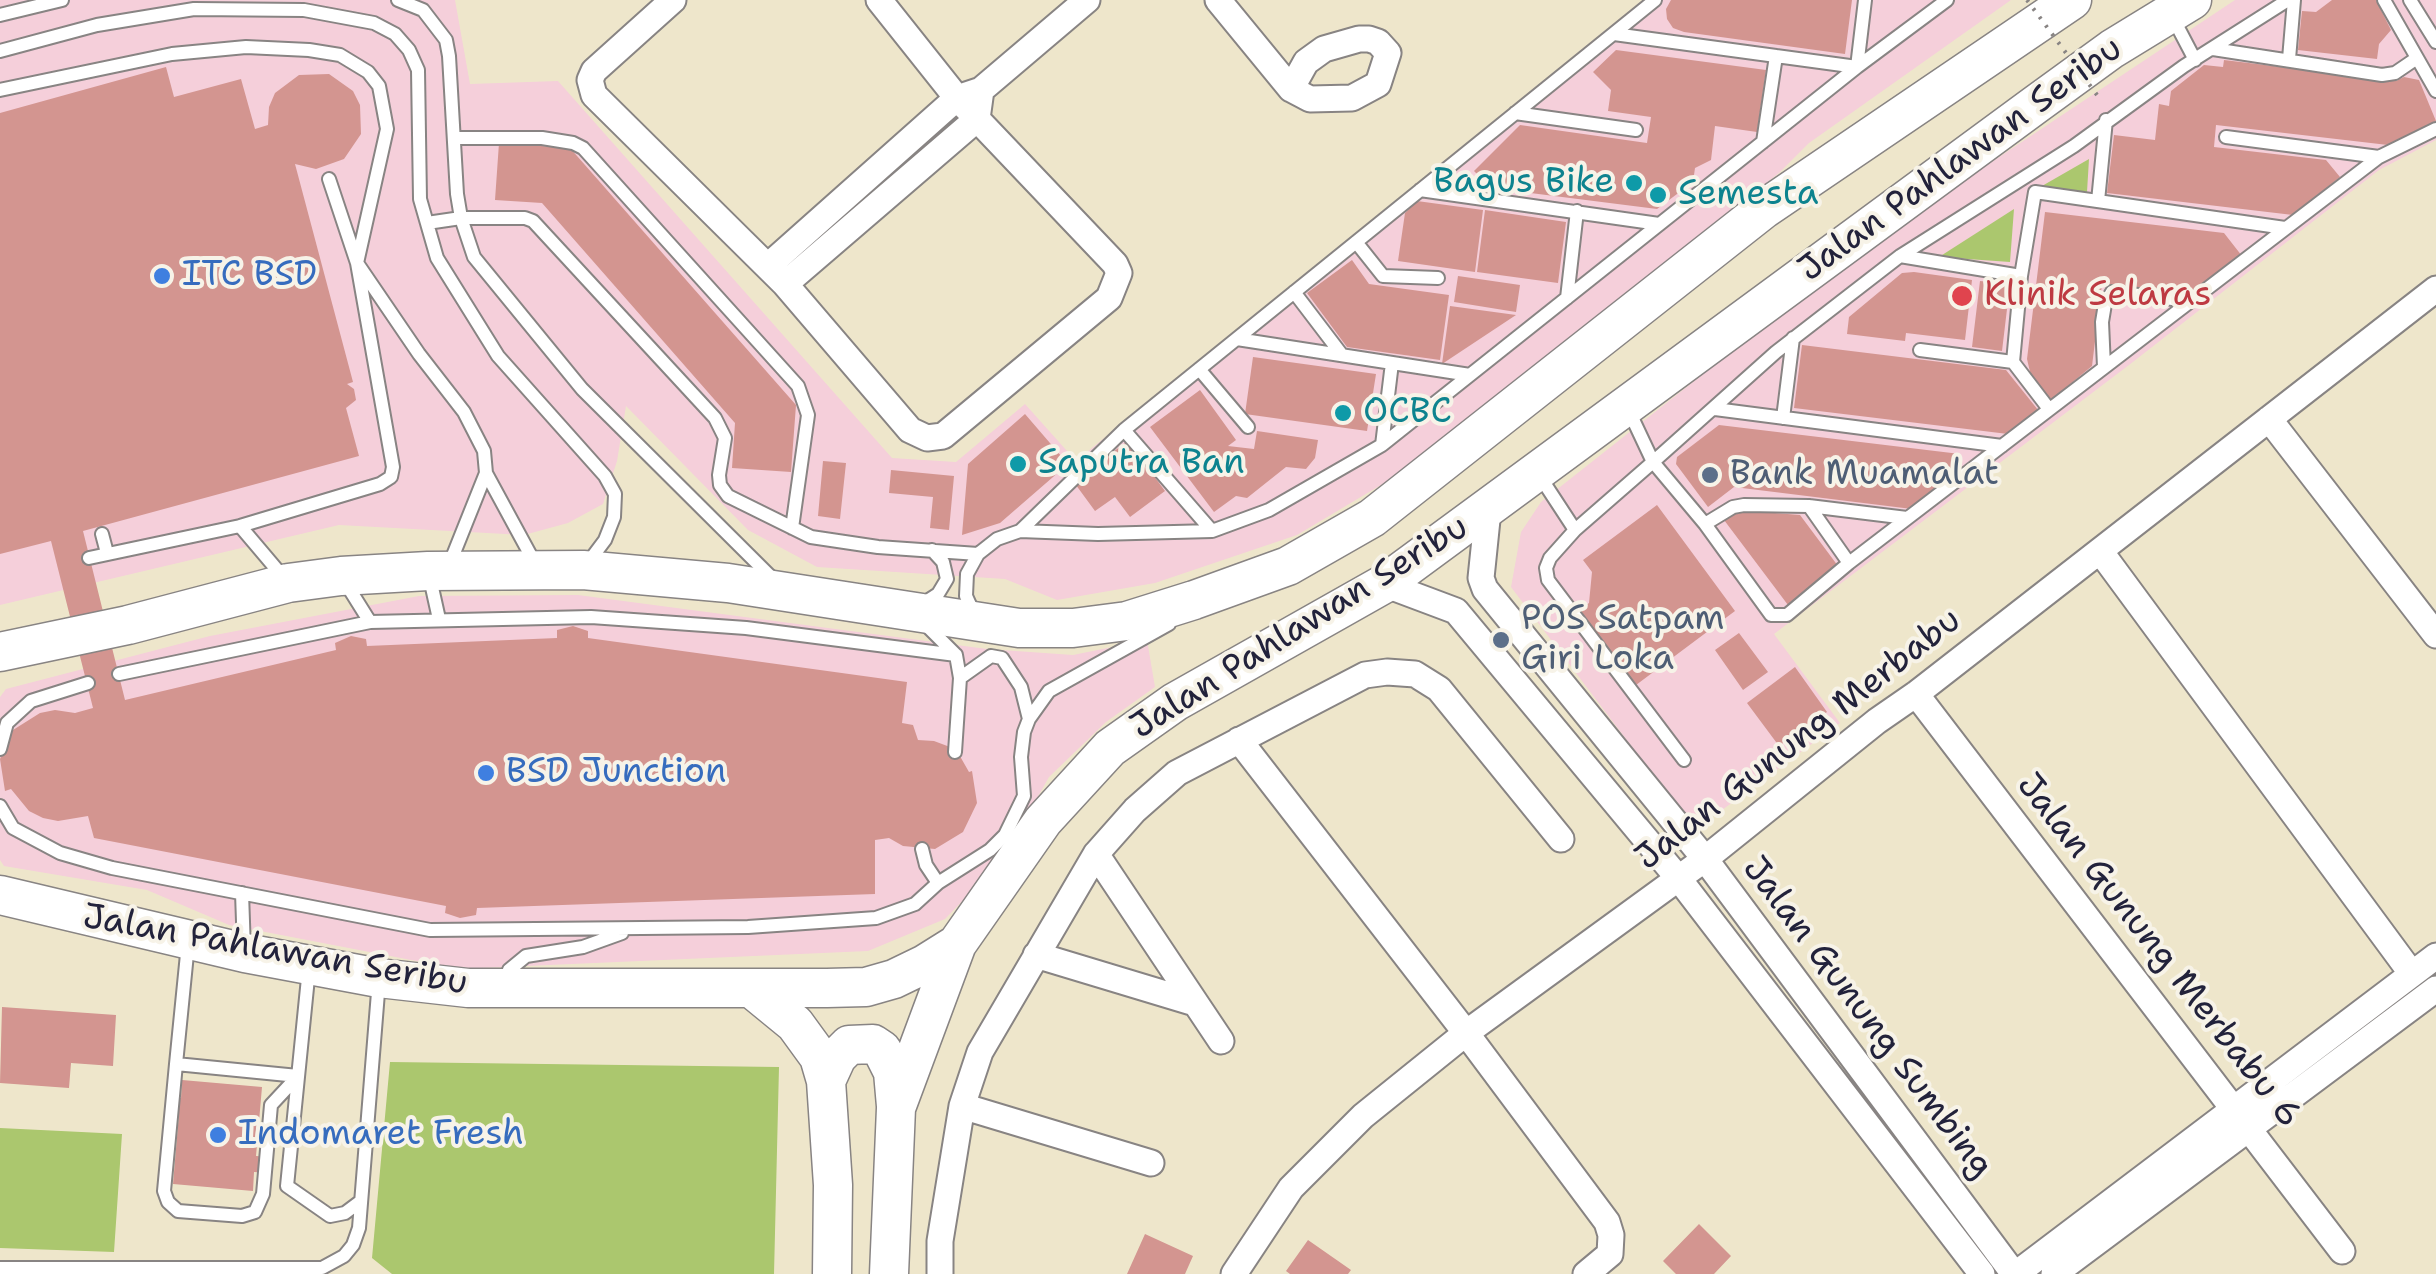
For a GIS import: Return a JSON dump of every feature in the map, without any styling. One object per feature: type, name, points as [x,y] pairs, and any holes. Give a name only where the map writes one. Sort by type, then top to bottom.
[{"type":"main road","name":"Jalan Pahlawan Seribu","points":[[0,652],[128,625],[288,583],[438,571],[583,570],[728,583],[1020,628],[1072,628],[1127,621],[1194,600],[1288,566],[1372,518],[1764,209],[2072,0]]},
{"type":"main road","name":"Jalan Pahlawan Seribu","points":[[4,894],[244,953],[379,978],[500,991],[866,986],[925,964],[957,944],[1043,821],[1110,748],[1175,702],[1384,584],[2066,82],[2181,7]]},
{"type":"main road","points":[[0,678],[51,642]]},
{"type":"main road","points":[[896,1108],[957,944]]},
{"type":"main road","points":[[751,988],[809,1040],[826,1082],[832,1274]]},
{"type":"main road","points":[[826,1082],[837,1057],[849,1045],[873,1044],[882,1050],[893,1072],[896,1108],[889,1274]]},
{"type":"street","points":[[662,4],[594,71],[591,90],[777,275],[910,430],[926,438],[943,436],[1109,298],[1118,280],[1115,264],[977,119],[969,94],[880,0]]},
{"type":"street","points":[[777,275],[969,94],[1087,0]]},
{"type":"street","points":[[1218,0],[1291,89]]},
{"type":"street","points":[[777,275],[977,119]]},
{"type":"street","name":"Jalan Gunung Merbabu","points":[[1234,1274],[1291,1188],[1363,1116],[1466,1032],[1704,859],[1877,720],[1916,694],[2436,290]]},
{"type":"street","points":[[2270,419],[2436,635]]},
{"type":"street","name":"Jalan Gunung Sumbing","points":[[1488,510],[1481,578],[1484,589],[1704,859],[2015,1274]]},
{"type":"street","points":[[2100,551],[2412,974]]},
{"type":"street","name":"Jalan Gunung Sumbing","points":[[1384,584],[1452,608],[1679,878],[1982,1274]]},
{"type":"street","points":[[940,1274],[940,1241],[962,1106],[980,1052],[1096,854],[1176,772],[1365,676],[1387,672],[1415,674],[1440,689],[1561,839]]},
{"type":"street","name":"Jalan Gunung Merbabu 6","points":[[1916,694],[2342,1251]]},
{"type":"street","points":[[1239,740],[1466,1032],[1607,1222],[1610,1254],[1586,1274]]},
{"type":"street","points":[[1096,854],[1221,1040]]},
{"type":"street","points":[[1036,955],[1196,1003]]},
{"type":"street","points":[[2054,1274],[2436,956]]},
{"type":"street","points":[[2015,1274],[2436,989]]},
{"type":"street","points":[[962,1106],[1151,1163]]},
{"type":"lane","points":[[0,15],[62,0]]},
{"type":"lane","points":[[398,0],[423,10],[446,40],[461,218],[474,257],[582,389],[787,592]]},
{"type":"lane","points":[[1020,532],[1124,430],[1656,0]]},
{"type":"lane","points":[[1857,67],[1865,0]]},
{"type":"lane","points":[[978,622],[966,596],[968,574],[978,554],[997,539],[1020,532],[1212,531],[1269,510],[1382,445],[1857,67],[1947,0]]},
{"type":"lane","points":[[1684,760],[1548,580],[1546,568],[1550,558],[1574,530],[1793,338],[1900,256],[2025,178],[2195,60],[2291,0]]},
{"type":"lane","points":[[2289,59],[2291,0]]},
{"type":"lane","points":[[2384,0],[2436,91]]},
{"type":"lane","points":[[2410,0],[2436,42]]},
{"type":"lane","points":[[2181,7],[2195,60]]},
{"type":"lane","points":[[0,52],[97,25],[194,9],[304,10],[374,22],[395,34],[418,70],[420,199],[437,258],[498,356],[605,476],[615,494],[614,517],[605,540],[583,570]]},
{"type":"lane","points":[[1614,34],[1857,67]]},
{"type":"lane","points":[[0,90],[172,54],[246,46],[340,55],[368,72],[378,86],[387,128],[357,262],[464,412],[484,451],[486,473],[538,570]]},
{"type":"lane","points":[[2213,50],[2382,75],[2394,73],[2417,58]]},
{"type":"lane","points":[[1763,142],[1776,56]]},
{"type":"lane","points":[[1516,113],[1636,130]]},
{"type":"lane","points":[[2098,201],[2106,120]]},
{"type":"lane","points":[[1626,404],[1653,462],[1772,615],[1787,615],[2284,228],[2379,157],[2436,129]]},
{"type":"lane","points":[[2226,137],[2379,157]]},
{"type":"lane","points":[[455,138],[542,138],[583,148],[798,386],[808,415],[792,528]]},
{"type":"lane","points":[[2025,178],[2035,192],[2021,276],[2013,362],[2049,410]]},
{"type":"lane","points":[[90,558],[240,526],[380,484],[391,477],[393,467],[357,262],[330,180]]},
{"type":"lane","points":[[1420,190],[1660,224]]},
{"type":"lane","points":[[2035,192],[2284,228]]},
{"type":"lane","points":[[1566,298],[1577,211]]},
{"type":"lane","points":[[427,223],[461,218],[533,221],[715,418],[725,438],[720,475],[724,492],[748,508],[811,536],[878,547],[978,554]]},
{"type":"lane","points":[[1356,242],[1383,276],[1438,278]]},
{"type":"lane","points":[[1900,256],[2021,276]]},
{"type":"lane","points":[[1294,292],[1342,355]]},
{"type":"lane","points":[[2104,367],[2102,322],[2112,292],[2190,301]]},
{"type":"lane","points":[[1783,418],[1793,338]]},
{"type":"lane","points":[[1237,339],[1470,375]]},
{"type":"lane","points":[[1920,350],[2013,362]]},
{"type":"lane","points":[[1382,445],[1392,363]]},
{"type":"lane","points":[[1199,369],[1248,427]]},
{"type":"lane","points":[[1715,409],[2002,446]]},
{"type":"lane","points":[[1124,430],[1212,531]]},
{"type":"lane","points":[[1536,472],[1574,530]]},
{"type":"lane","points":[[440,619],[438,571],[486,473]]},
{"type":"lane","points":[[1705,524],[1744,505],[1809,506],[1907,518]]},
{"type":"lane","points":[[1809,506],[1849,564]]},
{"type":"lane","points":[[240,526],[288,583]]},
{"type":"lane","points":[[102,534],[108,554]]},
{"type":"lane","points":[[932,550],[942,562],[947,579],[938,594],[912,612],[956,654],[960,678],[955,752]]},
{"type":"lane","points":[[342,576],[370,622]]},
{"type":"lane","points":[[1029,719],[1050,691],[1155,633],[1194,600]]},
{"type":"lane","points":[[119,674],[370,622],[440,619],[591,617],[708,625],[956,654]]},
{"type":"lane","points":[[0,806],[13,828],[60,853],[112,868],[430,930],[748,927],[876,918],[915,904],[938,883],[990,850],[1005,835],[1020,809],[1025,782],[1022,757],[1029,719],[1021,688],[1002,658],[990,656],[960,678]]},
{"type":"lane","points":[[0,749],[7,724],[22,708],[46,694],[88,683]]},
{"type":"lane","points":[[922,850],[938,883]]},
{"type":"lane","points":[[242,893],[244,953]]},
{"type":"lane","points":[[500,991],[510,970],[526,956],[583,947],[634,929]]},
{"type":"lane","points":[[188,942],[164,1191],[168,1202],[178,1211],[242,1216],[255,1212],[263,1194],[271,1105],[298,1076]]},
{"type":"lane","points":[[310,965],[287,1186],[330,1216],[346,1213],[361,1201]]},
{"type":"lane","points":[[0,1268],[322,1268],[344,1256],[359,1228],[379,978]]},
{"type":"lane","points":[[176,1064],[298,1076]]},
{"type":"path","points":[[2027,0],[2100,99]]},
{"type":"shaded area","points":[[0,0],[455,0],[470,84],[558,81],[892,458],[956,462],[1025,404],[1076,461],[1643,0],[2011,0],[1809,143],[1779,173],[1396,476],[1297,535],[1155,583],[1057,600],[1005,579],[817,567],[748,530],[626,406],[617,461],[603,504],[568,523],[524,535],[339,525],[0,605]]},
{"type":"shaded area","points":[[2235,0],[2436,0],[2436,140],[2379,170],[1774,634],[1840,723],[1718,813],[1684,816],[1511,587],[1521,532],[1541,502],[1864,247]]},
{"type":"shaded area","name":"BSD Junction","points":[[578,595],[987,649],[1073,655],[1147,640],[1155,687],[1106,722],[1049,777],[1002,860],[945,919],[868,951],[458,969],[229,925],[147,890],[4,866],[0,860],[0,697],[6,689],[210,636],[419,596]]},
{"type":"green space","points":[[2089,159],[2087,192],[2042,186]]},
{"type":"green space","points":[[2014,209],[2010,262],[1939,257]]},
{"type":"green space","points":[[390,1062],[779,1067],[774,1274],[392,1274],[372,1258]]},
{"type":"green space","points":[[0,1128],[122,1134],[114,1252],[0,1248]]},
{"type":"building","points":[[1671,0],[1852,0],[1845,54],[1684,32],[1673,28],[1667,19],[1666,9]]},
{"type":"building","points":[[2332,0],[2376,0],[2391,30],[2379,44],[2377,59],[2298,50],[2302,11],[2316,12]]},
{"type":"building","points":[[1616,50],[1766,70],[1757,132],[1715,126],[1711,160],[1695,168],[1693,182],[1657,209],[1491,188],[1474,171],[1520,125],[1647,143],[1651,117],[1608,111],[1611,90],[1593,72]]},
{"type":"building","points":[[2224,60],[2396,81],[2404,77],[2419,80],[2436,121],[2388,145],[2216,125],[2214,147],[2326,160],[2340,177],[2293,215],[2107,193],[2114,135],[2155,140],[2159,104],[2169,106],[2171,91],[2204,65],[2223,67]]},
{"type":"building","points":[[166,67],[174,97],[241,79],[255,129],[268,125],[275,93],[299,75],[329,74],[353,91],[360,105],[361,134],[344,159],[316,169],[295,164],[353,382],[347,384],[354,389],[356,400],[346,408],[359,456],[83,531],[125,700],[336,650],[335,643],[351,636],[366,639],[367,646],[557,638],[557,630],[573,626],[588,631],[588,638],[907,682],[902,723],[913,725],[918,740],[950,747],[972,771],[977,803],[963,832],[935,849],[903,846],[889,838],[875,840],[875,894],[477,908],[476,915],[460,918],[445,913],[446,906],[94,838],[88,816],[58,821],[43,818],[29,811],[11,789],[5,791],[0,759],[13,730],[40,713],[75,713],[93,708],[51,541],[0,554],[0,113]]},
{"type":"building","points":[[499,143],[570,148],[796,405],[791,472],[732,468],[735,423],[542,203],[495,200]]},
{"type":"building","points":[[1417,201],[1483,210],[1475,272],[1398,261],[1405,213]]},
{"type":"building","points":[[1485,210],[1566,222],[1558,283],[1477,272]]},
{"type":"building","points":[[2045,212],[2224,233],[2242,256],[2194,295],[2102,284],[2092,366],[2051,400],[2031,376],[2027,359]]},
{"type":"building","points":[[1352,260],[1369,284],[1449,295],[1440,360],[1347,347],[1307,293]]},
{"type":"building","points":[[1902,273],[1972,280],[1965,340],[1906,333],[1905,341],[1847,334],[1849,317]]},
{"type":"building","points":[[1458,276],[1520,285],[1516,312],[1454,302]]},
{"type":"building","points":[[1980,281],[2010,284],[2002,351],[1972,347]]},
{"type":"building","points":[[1450,306],[1516,315],[1442,364]]},
{"type":"building","points":[[1802,345],[2006,370],[2038,410],[2008,434],[1794,408]]},
{"type":"building","points":[[1253,357],[1376,374],[1367,431],[1245,414]]},
{"type":"building","points":[[1200,390],[1236,440],[1228,446],[1254,449],[1257,431],[1318,440],[1315,458],[1306,469],[1286,467],[1247,498],[1236,496],[1214,512],[1150,427]]},
{"type":"building","name":"Saputra Ban","points":[[1025,414],[1068,464],[1000,523],[962,535],[968,464]]},
{"type":"building","points":[[1719,425],[1960,454],[1957,478],[1912,509],[1734,487],[1708,507],[1676,464],[1677,457]]},
{"type":"building","points":[[1128,441],[1165,491],[1130,517],[1115,497],[1095,511],[1073,481]]},
{"type":"building","points":[[823,461],[846,463],[840,519],[818,516]]},
{"type":"building","points":[[891,470],[954,476],[949,530],[930,528],[933,497],[889,493]]},
{"type":"building","points":[[1657,505],[1735,611],[1632,688],[1577,612],[1589,603],[1592,572],[1583,560]]},
{"type":"building","points":[[1737,510],[1800,515],[1838,566],[1788,605],[1724,520]]},
{"type":"building","points":[[1739,633],[1768,672],[1743,690],[1715,650]]},
{"type":"building","points":[[1795,667],[1827,712],[1779,746],[1747,703]]},
{"type":"building","points":[[2,1007],[116,1015],[113,1066],[71,1063],[69,1088],[0,1083]]},
{"type":"building","name":"Indomaret Fresh","points":[[182,1080],[262,1087],[256,1156],[271,1157],[269,1173],[254,1172],[253,1191],[173,1184],[179,1114],[170,1114],[171,1098],[181,1098]]},
{"type":"building","points":[[1699,1224],[1731,1256],[1714,1274],[1676,1274],[1663,1261]]},
{"type":"building","points":[[1145,1234],[1193,1256],[1185,1274],[1127,1274]]},
{"type":"building","points":[[1308,1240],[1351,1270],[1348,1274],[1286,1271]]},
{"type":"place","name":"Bagus Bike","points":[[1634,183]]},
{"type":"place","name":"Semesta","points":[[1658,195]]},
{"type":"place","name":"ITC BSD","points":[[162,276]]},
{"type":"place","name":"Klinik Selaras","points":[[1962,296]]},
{"type":"place","name":"OCBC","points":[[1343,413]]},
{"type":"place","name":"Saputra Ban","points":[[1018,464]]},
{"type":"place","name":"Bank Muamalat","points":[[1710,475]]},
{"type":"place","name":"POS Satpam Giri Loka","points":[[1501,640]]},
{"type":"place","name":"BSD Junction","points":[[486,773]]},
{"type":"place","name":"Indomaret Fresh","points":[[218,1135]]}]
